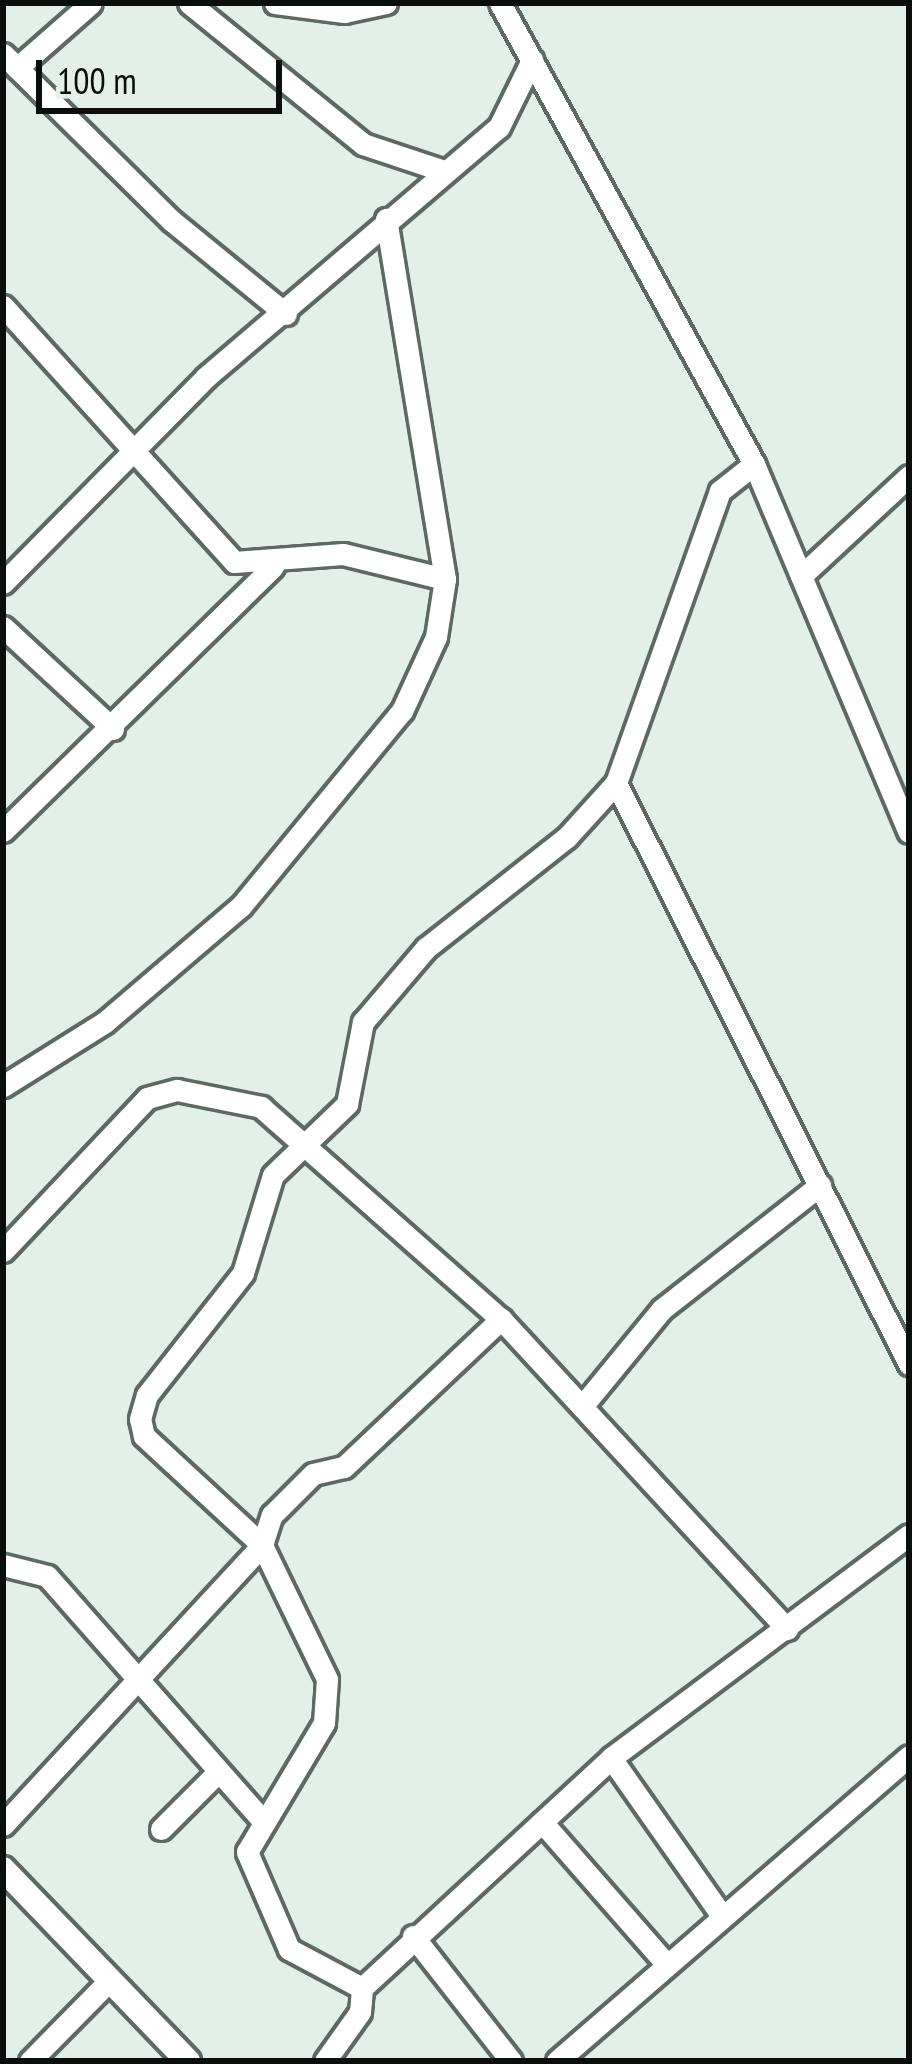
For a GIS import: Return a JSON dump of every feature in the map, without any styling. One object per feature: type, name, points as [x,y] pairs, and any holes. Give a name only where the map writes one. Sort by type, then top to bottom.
[{"type":"street","points":[[91,3],[10,61],[286,314]]},
{"type":"street","points":[[189,3],[364,144],[441,170]]},
{"type":"street","points":[[275,3],[344,12],[386,3]]},
{"type":"street","points":[[500,3],[754,464],[909,832]]},
{"type":"street","points":[[4,581],[143,450],[206,377],[286,314],[441,170],[499,127],[532,60]]},
{"type":"street","points":[[3,1086],[105,1022],[241,906],[402,711],[436,637],[446,579],[386,219]]},
{"type":"street","points":[[3,306],[143,450],[234,562],[273,567],[343,554],[446,579]]},
{"type":"street","points":[[362,1988],[289,1949],[248,1852],[262,1820],[324,1723],[327,1679],[262,1545],[144,1436],[140,1419],[147,1395],[242,1273],[273,1175],[347,1104],[363,1022],[413,962],[616,783],[720,491],[754,464]]},
{"type":"street","points":[[801,575],[909,476]]},
{"type":"street","points":[[3,831],[113,729],[273,567]]},
{"type":"street","points":[[3,628],[113,729]]},
{"type":"street","points":[[616,783],[908,1360]]},
{"type":"street","points":[[3,1251],[162,1091],[261,1107],[310,1144],[410,1249],[501,1319],[787,1629]]},
{"type":"street","points":[[584,1404],[662,1309],[820,1185]]},
{"type":"street","points":[[3,1825],[131,1681],[262,1545],[272,1515],[313,1474],[344,1467],[501,1319]]},
{"type":"street","points":[[325,2061],[360,2012],[362,1988],[413,1936],[675,1701],[787,1629],[909,1535]]},
{"type":"street","points":[[3,1565],[47,1576],[131,1681],[262,1820]]},
{"type":"street","points":[[557,2061],[662,1960],[909,1756]]},
{"type":"street","points":[[611,1758],[719,1913]]},
{"type":"street","points":[[161,1828],[218,1773]]},
{"type":"street","points":[[542,1822],[662,1960]]},
{"type":"street","points":[[3,1869],[188,2061]]},
{"type":"street","points":[[413,1936],[512,2061]]},
{"type":"street","points":[[30,2061],[110,1980]]}]
